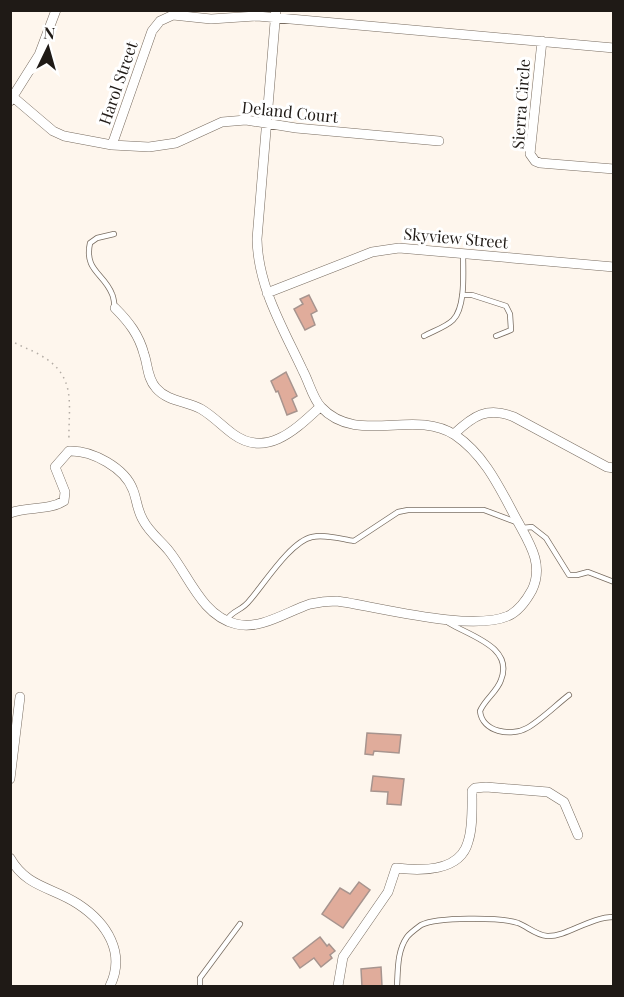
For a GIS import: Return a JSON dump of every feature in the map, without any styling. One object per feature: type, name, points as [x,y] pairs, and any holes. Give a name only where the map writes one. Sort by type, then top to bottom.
[{"type":"street","points":[[12,99],[39,55],[56,10]]},
{"type":"street","points":[[10,513],[24,508],[55,507],[64,501],[65,492],[55,467],[69,451],[77,451],[123,474],[133,489],[138,511],[144,523],[170,552],[189,583],[214,614],[226,621],[240,625],[255,625],[311,604],[337,601],[442,618],[491,621],[509,616],[525,603],[534,586],[537,566],[532,545],[496,480],[469,446],[454,434],[419,424],[370,426],[348,424],[320,407],[267,293],[258,255],[257,239],[275,14],[614,48]]},
{"type":"street","name":"Harol Street","points":[[112,145],[152,31],[160,21],[173,15],[211,19],[275,14]]},
{"type":"street","name":"Sierra Circle","points":[[542,42],[530,154],[535,161],[540,163],[614,169]]},
{"type":"street","name":"Deland Court","points":[[12,99],[53,131],[64,136],[112,145],[149,147],[176,143],[222,122],[246,120],[439,141]]},
{"type":"street","name":"Skyview Street","points":[[267,293],[372,252],[399,248],[614,267]]},
{"type":"street","points":[[115,308],[137,334],[145,356],[147,372],[156,388],[169,398],[198,407],[217,419],[235,436],[258,443],[278,441],[295,431],[320,407]]},
{"type":"street","points":[[454,434],[474,417],[487,413],[501,413],[514,417],[607,467],[614,468]]},
{"type":"street","points":[[10,779],[20,697]]},
{"type":"street","points":[[338,987],[343,957],[388,892],[396,868],[415,870],[438,867],[451,862],[464,851],[469,842],[472,791],[477,787],[548,792],[564,802],[578,835]]},
{"type":"street","points":[[10,858],[19,872],[32,882],[78,903],[101,924],[112,940],[116,958],[117,968],[110,987]]},
{"type":"lane","points":[[114,234],[97,238],[90,243],[89,260],[96,274],[113,295],[115,308]]},
{"type":"lane","points":[[424,336],[452,322],[457,316],[462,295],[463,254]]},
{"type":"lane","points":[[462,295],[472,295],[506,306],[510,314],[511,330],[496,336]]},
{"type":"lane","points":[[226,621],[231,613],[245,607],[296,544],[310,537],[322,536],[354,541],[398,512],[408,510],[484,510],[520,526],[532,527],[546,538],[569,575],[588,572],[614,582]]},
{"type":"lane","points":[[442,618],[489,644],[501,658],[502,679],[480,711],[483,721],[491,728],[504,732],[526,729],[569,695]]},
{"type":"lane","points":[[397,987],[400,952],[407,936],[421,925],[438,920],[501,919],[519,923],[538,934],[549,936],[602,917],[614,918]]},
{"type":"lane","points":[[200,987],[200,978],[240,924]]},
{"type":"path","points":[[10,340],[54,364],[63,375],[70,404],[69,451]]},
{"type":"building","points":[[309,295],[317,311],[311,314],[315,325],[305,330],[294,309],[303,304],[300,299]]},
{"type":"building","points":[[286,372],[297,396],[292,399],[297,411],[287,415],[278,391],[276,392],[271,381]]},
{"type":"building","points":[[367,733],[401,735],[399,753],[374,751],[373,755],[365,754]]},
{"type":"building","points":[[373,776],[404,779],[401,805],[387,804],[388,792],[371,791]]},
{"type":"building","points":[[359,882],[370,890],[343,928],[322,914],[340,888],[350,894]]},
{"type":"building","points":[[320,937],[327,946],[329,944],[335,951],[330,955],[332,958],[321,967],[314,958],[300,968],[293,958]]},
{"type":"building","points":[[381,967],[382,986],[362,987],[361,969]]}]
